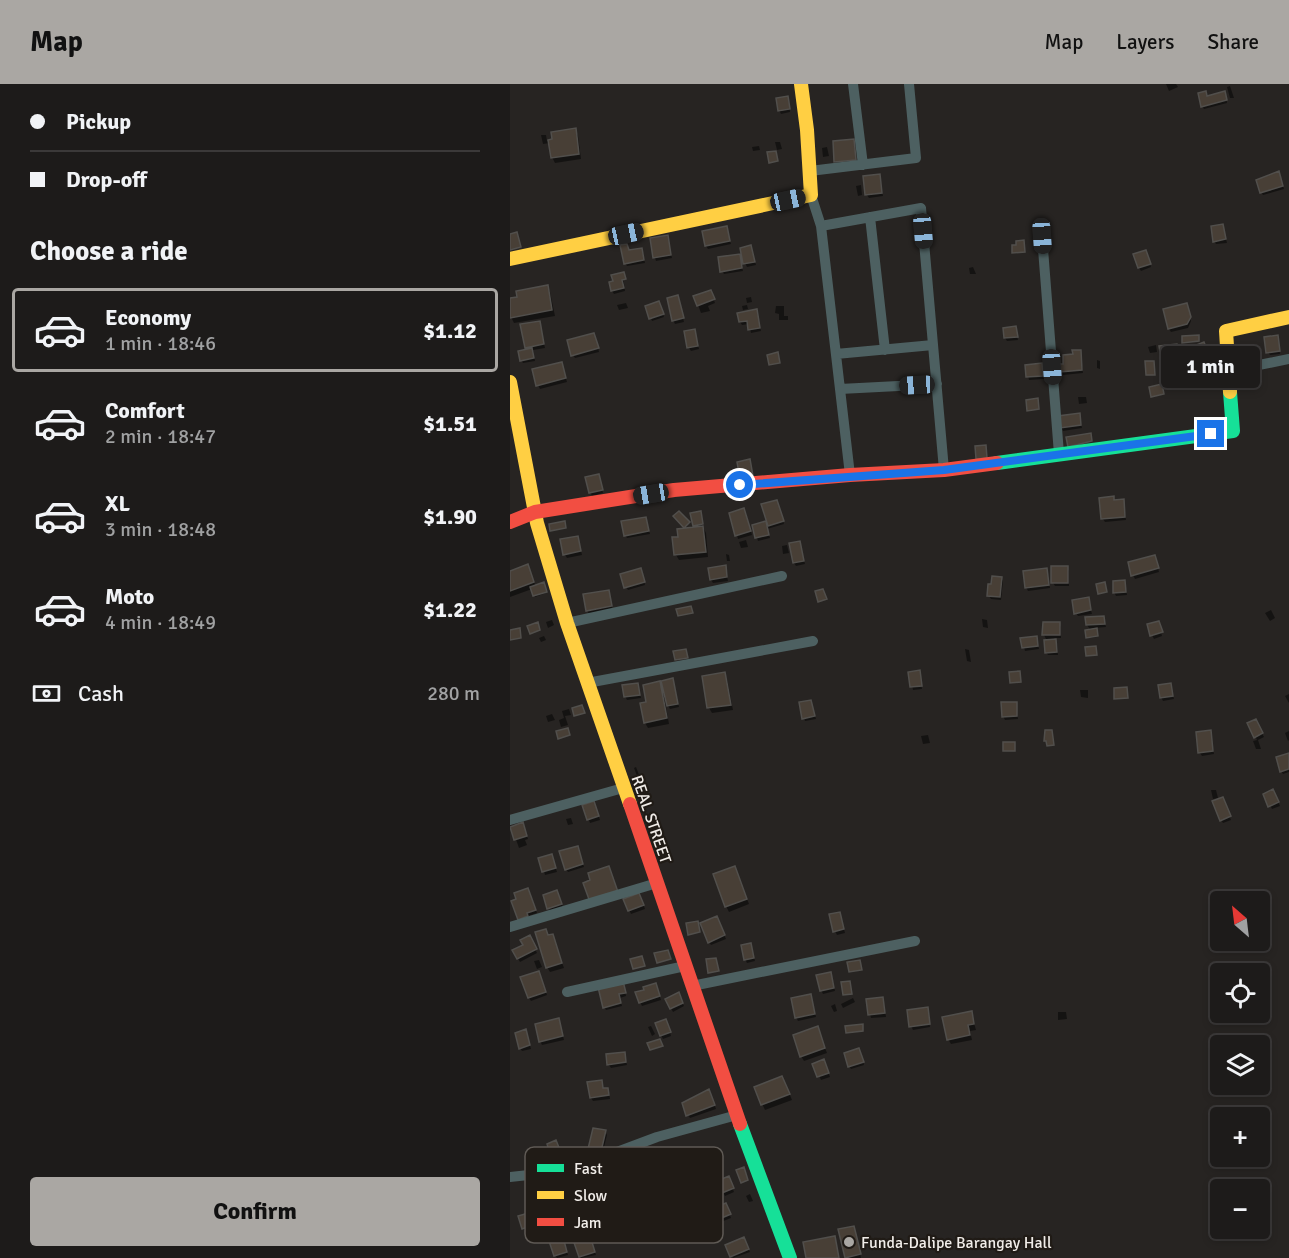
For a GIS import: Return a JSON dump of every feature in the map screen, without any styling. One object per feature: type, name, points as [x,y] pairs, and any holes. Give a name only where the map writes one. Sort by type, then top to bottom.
[{"type":"street","points":[[801,84],[811,195],[821,226],[850,475]]},
{"type":"street","points":[[853,84],[863,165]]},
{"type":"street","points":[[810,171],[916,158],[909,84]]},
{"type":"street","points":[[510,259],[811,195]]},
{"type":"street","points":[[821,226],[921,208],[944,470]]},
{"type":"street","points":[[870,217],[885,350]]},
{"type":"street","points":[[1042,236],[1059,454]]},
{"type":"street","points":[[510,522],[535,512],[674,490],[850,475],[944,470],[1233,431],[1226,331],[1289,317]]},
{"type":"street","points":[[836,354],[933,345]]},
{"type":"street","points":[[1228,371],[1289,358]]},
{"type":"street","name":"REAL STREET","points":[[510,382],[535,512],[567,623],[737,1115],[790,1258]]},
{"type":"street","points":[[840,389],[937,384]]},
{"type":"street","points":[[567,623],[782,576]]},
{"type":"street","points":[[587,683],[813,641]]},
{"type":"street","points":[[510,820],[623,788]]},
{"type":"street","points":[[510,927],[657,883]]},
{"type":"street","points":[[692,986],[915,941]]},
{"type":"street","points":[[567,992],[686,966]]},
{"type":"street","points":[[630,1147],[657,1137],[737,1115]]},
{"type":"street","points":[[510,1177],[525,1175]]},
{"type":"building","points":[[1206,91],[1207,96],[1225,91],[1227,100],[1201,107],[1198,93]]},
{"type":"building","points":[[788,96],[790,109],[778,111],[776,98]]},
{"type":"building","points":[[576,128],[579,154],[551,158],[548,140],[552,139],[551,132]]},
{"type":"building","points":[[854,139],[856,160],[834,162],[833,141]]},
{"type":"building","points":[[776,151],[778,161],[769,163],[767,152]]},
{"type":"building","points":[[1279,171],[1283,186],[1260,193],[1256,180]]},
{"type":"building","points":[[880,174],[882,193],[865,195],[863,176]]},
{"type":"building","points":[[1223,224],[1226,239],[1213,242],[1211,226]]},
{"type":"building","points":[[727,226],[730,241],[705,246],[702,231]]},
{"type":"building","points":[[517,232],[521,247],[510,250],[510,234]]},
{"type":"building","points":[[668,235],[671,255],[653,258],[650,238]]},
{"type":"building","points":[[1024,240],[1025,252],[1012,253],[1012,245],[1016,245],[1016,241]]},
{"type":"building","points":[[627,244],[629,250],[642,248],[644,260],[624,264],[620,245]]},
{"type":"building","points":[[751,245],[755,262],[743,264],[740,248]]},
{"type":"building","points":[[1146,250],[1151,264],[1138,268],[1133,254]]},
{"type":"building","points":[[740,254],[742,268],[720,272],[718,257]]},
{"type":"building","points":[[624,272],[626,279],[622,280],[624,288],[611,291],[609,282],[613,281],[611,275]]},
{"type":"building","points":[[548,285],[552,310],[510,318],[510,298],[517,297],[516,291]]},
{"type":"building","points":[[711,290],[715,299],[697,306],[693,296]]},
{"type":"building","points":[[678,295],[684,318],[672,321],[667,298]]},
{"type":"building","points":[[659,301],[664,314],[649,319],[645,306]]},
{"type":"building","points":[[1187,303],[1191,317],[1187,324],[1168,329],[1163,309]]},
{"type":"building","points":[[757,309],[760,328],[748,330],[747,321],[739,322],[737,313]]},
{"type":"building","points":[[540,321],[544,344],[525,348],[520,324]]},
{"type":"building","points":[[1016,326],[1018,337],[1004,338],[1003,328]]},
{"type":"building","points":[[695,329],[698,346],[687,348],[684,331]]},
{"type":"building","points":[[594,333],[599,348],[571,356],[567,340]]},
{"type":"building","points":[[1199,335],[1199,341],[1182,343],[1182,336]]},
{"type":"building","points":[[1278,335],[1280,351],[1266,353],[1264,337]]},
{"type":"building","points":[[1204,342],[1208,352],[1188,360],[1184,350]]},
{"type":"building","points":[[1177,344],[1179,356],[1161,358],[1159,346]]},
{"type":"building","points":[[532,348],[534,358],[520,361],[518,351]]},
{"type":"building","points":[[1072,350],[1081,350],[1082,370],[1060,372],[1059,364],[1063,364],[1063,355],[1073,354]]},
{"type":"building","points":[[778,352],[780,363],[769,365],[767,355]]},
{"type":"building","points":[[1145,361],[1154,361],[1155,375],[1146,375]]},
{"type":"building","points":[[562,362],[566,378],[536,386],[532,369]]},
{"type":"building","points":[[1042,363],[1043,376],[1026,377],[1025,365]]},
{"type":"building","points":[[1213,366],[1215,383],[1194,386],[1192,369]]},
{"type":"building","points":[[1162,384],[1164,394],[1151,397],[1149,387]]},
{"type":"building","points":[[1038,398],[1039,409],[1027,411],[1026,400]]},
{"type":"building","points":[[1080,413],[1081,425],[1060,428],[1058,416]]},
{"type":"building","points":[[1091,433],[1092,441],[1068,447],[1066,437]]},
{"type":"building","points":[[986,445],[987,458],[976,459],[975,446]]},
{"type":"building","points":[[750,459],[753,476],[740,479],[737,462]]},
{"type":"building","points":[[599,474],[603,490],[589,493],[585,477]]},
{"type":"building","points":[[1114,496],[1114,500],[1124,499],[1125,517],[1101,519],[1099,498]]},
{"type":"building","points":[[777,500],[784,521],[768,526],[761,504]]},
{"type":"building","points":[[744,508],[751,531],[735,536],[729,513]]},
{"type":"building","points":[[679,511],[690,522],[684,528],[673,516]]},
{"type":"building","points":[[701,511],[703,524],[693,526],[690,513]]},
{"type":"building","points":[[646,517],[649,531],[624,536],[621,521]]},
{"type":"building","points":[[565,521],[566,528],[550,531],[549,524]]},
{"type":"building","points":[[766,521],[769,535],[755,538],[752,525]]},
{"type":"building","points":[[703,526],[706,552],[674,555],[672,537],[678,537],[677,529]]},
{"type":"building","points":[[578,536],[581,551],[563,555],[560,539]]},
{"type":"building","points":[[800,541],[804,561],[793,563],[789,543]]},
{"type":"building","points":[[1155,555],[1159,568],[1131,576],[1128,562]]},
{"type":"building","points":[[528,564],[534,582],[510,591],[510,571]]},
{"type":"building","points":[[726,565],[727,577],[710,580],[708,568]]},
{"type":"building","points":[[1051,566],[1068,566],[1068,583],[1051,583]]},
{"type":"building","points":[[641,568],[645,582],[624,588],[620,574]]},
{"type":"building","points":[[1047,568],[1049,585],[1025,588],[1023,571]]},
{"type":"building","points":[[992,576],[1002,577],[1000,597],[987,596],[988,584],[991,584]]},
{"type":"building","points":[[1125,580],[1126,592],[1113,593],[1113,581]]},
{"type":"building","points":[[544,582],[547,592],[533,596],[530,587]]},
{"type":"building","points":[[1105,582],[1107,592],[1098,594],[1096,584]]},
{"type":"building","points":[[823,589],[827,599],[818,602],[815,591]]},
{"type":"building","points":[[609,590],[612,606],[586,611],[583,594]]},
{"type":"building","points":[[1089,597],[1091,610],[1074,614],[1072,600]]},
{"type":"building","points":[[691,606],[693,613],[678,616],[676,609]]},
{"type":"building","points":[[1104,616],[1105,624],[1086,625],[1085,617]]},
{"type":"building","points":[[1159,621],[1163,632],[1150,636],[1147,624]]},
{"type":"building","points":[[538,622],[540,630],[530,634],[527,626]]},
{"type":"building","points":[[1043,622],[1060,622],[1060,635],[1042,635]]},
{"type":"building","points":[[520,628],[521,638],[510,640],[510,630]]},
{"type":"building","points":[[1097,628],[1098,636],[1086,638],[1085,630]]},
{"type":"building","points":[[1037,636],[1038,646],[1022,648],[1020,638]]},
{"type":"building","points":[[1056,639],[1057,652],[1045,653],[1044,640]]},
{"type":"building","points":[[1096,646],[1097,655],[1086,656],[1085,647]]},
{"type":"building","points":[[686,649],[688,658],[675,660],[673,651]]},
{"type":"building","points":[[920,670],[922,686],[910,687],[908,672]]},
{"type":"building","points":[[1020,671],[1021,682],[1010,683],[1009,672]]},
{"type":"building","points":[[725,672],[731,705],[707,708],[702,676]]},
{"type":"building","points":[[673,678],[678,704],[667,706],[661,681]]},
{"type":"building","points":[[660,681],[667,718],[644,723],[640,703],[646,702],[643,685]]},
{"type":"building","points":[[638,683],[640,695],[624,697],[622,685]]},
{"type":"building","points":[[1171,683],[1173,696],[1160,698],[1158,685]]},
{"type":"building","points":[[1127,687],[1128,698],[1114,699],[1114,688]]},
{"type":"building","points":[[811,700],[815,716],[802,719],[799,702]]},
{"type":"building","points":[[1001,702],[1017,702],[1017,716],[1002,717]]},
{"type":"building","points":[[582,705],[585,713],[574,716],[572,708]]},
{"type":"building","points":[[1256,719],[1263,733],[1254,738],[1247,723]]},
{"type":"building","points":[[568,728],[570,735],[558,739],[556,731]]},
{"type":"building","points":[[1045,730],[1052,730],[1054,745],[1047,746],[1044,741]]},
{"type":"building","points":[[1211,730],[1213,751],[1198,753],[1196,732]]},
{"type":"building","points":[[1003,742],[1015,742],[1015,751],[1003,751]]},
{"type":"building","points":[[1289,753],[1289,769],[1280,772],[1276,757]]},
{"type":"building","points":[[1273,789],[1279,802],[1268,807],[1263,794]]},
{"type":"building","points":[[1223,797],[1231,816],[1220,821],[1212,801]]},
{"type":"building","points":[[594,801],[599,816],[587,820],[582,805]]},
{"type":"building","points":[[523,822],[527,836],[514,840],[510,827]]},
{"type":"building","points":[[578,846],[583,864],[565,870],[559,851]]},
{"type":"building","points":[[552,854],[556,868],[542,872],[538,858]]},
{"type":"building","points":[[609,866],[618,892],[590,902],[583,883],[590,880],[588,873]]},
{"type":"building","points":[[735,866],[747,899],[725,907],[713,874]]},
{"type":"building","points":[[528,888],[536,910],[518,920],[511,901],[516,899],[514,893]]},
{"type":"building","points":[[557,890],[562,904],[547,909],[543,895]]},
{"type":"building","points":[[639,893],[644,905],[628,911],[623,899]]},
{"type":"building","points":[[840,912],[844,929],[833,932],[829,914]]},
{"type":"building","points":[[717,916],[725,935],[708,943],[700,923]]},
{"type":"building","points":[[698,921],[700,932],[688,935],[686,923]]},
{"type":"building","points":[[546,929],[548,935],[553,934],[562,963],[546,968],[535,932]]},
{"type":"building","points":[[530,935],[537,949],[517,959],[512,950],[523,945],[520,940]]},
{"type":"building","points":[[751,943],[754,958],[744,960],[741,945]]},
{"type":"building","points":[[668,950],[671,959],[657,963],[654,953]]},
{"type":"building","points":[[642,956],[645,966],[633,969],[630,959]]},
{"type":"building","points":[[716,958],[719,971],[708,973],[706,959]]},
{"type":"building","points":[[860,960],[862,970],[849,972],[847,962]]},
{"type":"building","points":[[539,971],[546,992],[528,998],[520,977]]},
{"type":"building","points":[[831,972],[834,988],[820,991],[816,975]]},
{"type":"building","points":[[623,981],[626,993],[619,994],[621,1003],[603,1008],[598,987]]},
{"type":"building","points":[[850,981],[852,994],[843,995],[841,982]]},
{"type":"building","points":[[656,983],[660,996],[639,1003],[635,992]]},
{"type":"building","points":[[679,992],[683,1003],[670,1009],[665,999]]},
{"type":"building","points":[[811,994],[815,1014],[795,1018],[791,998]]},
{"type":"building","points":[[883,997],[885,1013],[868,1015],[866,999]]},
{"type":"building","points":[[928,1007],[930,1024],[909,1027],[907,1010]]},
{"type":"building","points":[[972,1011],[974,1024],[968,1025],[970,1035],[947,1040],[942,1017]]},
{"type":"building","points":[[559,1018],[563,1036],[539,1042],[535,1024]]},
{"type":"building","points":[[666,1019],[671,1032],[660,1036],[655,1023]]},
{"type":"building","points":[[863,1024],[863,1031],[846,1033],[845,1026]]},
{"type":"building","points":[[818,1026],[825,1048],[800,1057],[793,1035]]},
{"type":"building","points":[[526,1029],[530,1045],[519,1049],[515,1033]]},
{"type":"building","points":[[660,1039],[663,1046],[650,1050],[647,1043]]},
{"type":"building","points":[[859,1048],[864,1062],[848,1067],[844,1053]]},
{"type":"building","points":[[625,1052],[626,1062],[607,1065],[606,1054]]},
{"type":"building","points":[[824,1059],[829,1073],[817,1077],[812,1064]]},
{"type":"building","points":[[782,1076],[790,1094],[761,1105],[754,1087]]},
{"type":"building","points":[[602,1080],[603,1088],[608,1088],[609,1095],[590,1098],[587,1082]]},
{"type":"building","points":[[709,1089],[715,1105],[686,1116],[682,1103]]},
{"type":"building","points":[[593,1128],[606,1130],[602,1147],[588,1147]]},
{"type":"building","points":[[556,1140],[559,1147],[548,1147],[547,1144]]},
{"type":"building","points":[[744,1167],[748,1180],[741,1183],[736,1170]]},
{"type":"building","points":[[729,1176],[734,1188],[723,1193],[723,1178]]},
{"type":"building","points":[[726,1203],[731,1214],[723,1217],[723,1204]]},
{"type":"building","points":[[525,1214],[525,1228],[522,1229],[518,1216]]},
{"type":"building","points":[[854,1226],[861,1254],[845,1258],[838,1229]]},
{"type":"building","points":[[835,1236],[839,1258],[806,1258],[803,1242]]},
{"type":"building","points":[[744,1237],[749,1249],[730,1257],[725,1245]]},
{"type":"building","points":[[550,1243],[565,1243],[567,1252],[554,1256]]},
{"type":"building","points":[[574,1243],[592,1243],[595,1252],[579,1257]]},
{"type":"traffic: fast","points":[[997,463],[1233,431],[1230,392]]},
{"type":"traffic: fast","points":[[740,1124],[790,1258]]},
{"type":"traffic: slow","points":[[510,259],[811,195],[807,130],[801,84]]},
{"type":"traffic: slow","points":[[1230,392],[1226,331],[1289,317]]},
{"type":"traffic: slow","points":[[510,382],[537,523],[567,623],[630,804]]},
{"type":"traffic: jam","points":[[510,522],[535,512],[674,490],[850,475],[944,470],[997,463]]},
{"type":"traffic: jam","points":[[630,804],[740,1124]]},
{"type":"place","name":"Funda-Dalipe Barangay Hall","points":[[849,1242]]},
{"type":"route","points":[[740,485],[850,475],[944,470],[1211,434]]}]
